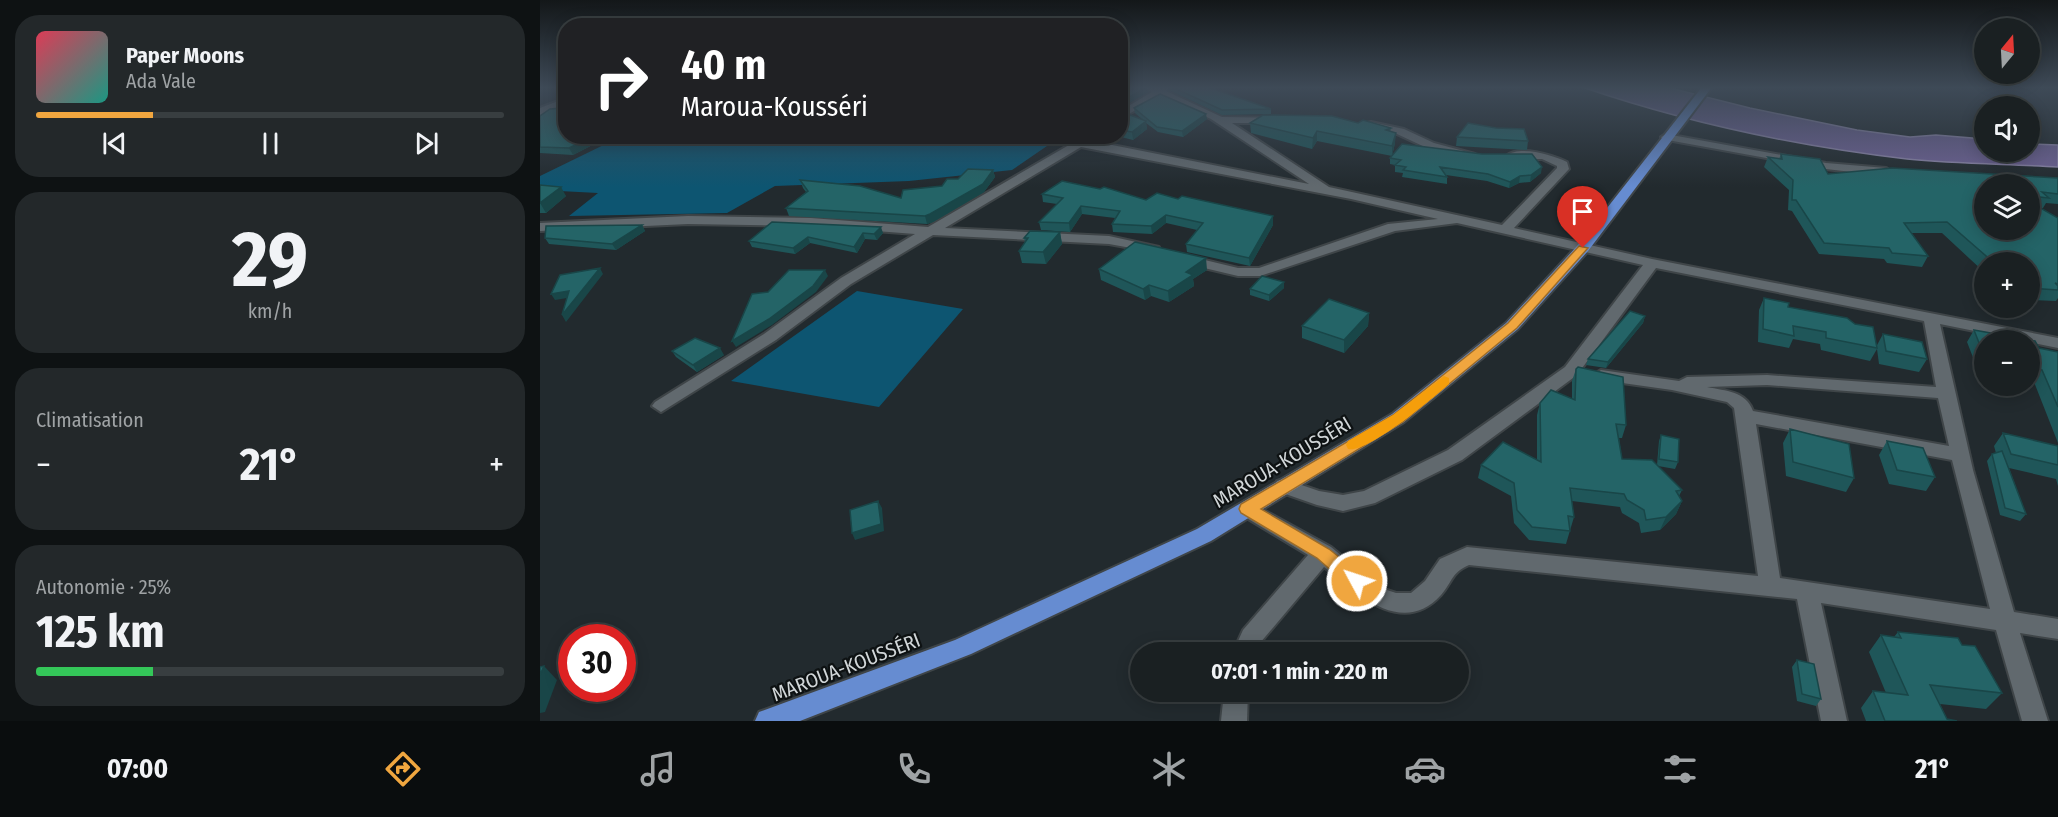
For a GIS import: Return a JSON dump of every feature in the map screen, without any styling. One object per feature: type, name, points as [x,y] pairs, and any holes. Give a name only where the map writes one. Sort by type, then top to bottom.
[{"type":"highway","name":"MAROUA-KOUSSÉRI","points":[[768,721],[963,647],[1204,535],[1407,411],[1512,326],[1583,248],[1680,121]]},
{"type":"street","points":[[1220,121],[1329,191]]},
{"type":"street","points":[[1356,123],[1400,131],[1431,146],[1479,156]]},
{"type":"street","points":[[1672,130],[1826,166],[1899,172]]},
{"type":"street","points":[[661,406],[770,337],[846,281],[1077,144]]},
{"type":"street","points":[[1103,144],[1468,219],[1652,263],[2058,343]]},
{"type":"street","points":[[1500,156],[1544,156],[1563,164],[1563,169],[1506,229]]},
{"type":"street","points":[[540,227],[586,222],[735,219],[1109,240],[1248,273],[1260,272],[1393,227],[1468,219]]},
{"type":"street","points":[[1284,486],[1317,498],[1343,503],[1368,498],[1455,455],[1571,371],[1652,263]]},
{"type":"street","points":[[1931,317],[1944,393],[2004,622],[2035,721]]},
{"type":"street","points":[[1571,371],[1672,385],[1733,398],[1742,405],[1746,416],[1770,586]]},
{"type":"street","points":[[1672,385],[1686,382],[1767,380],[1944,393]]},
{"type":"street","points":[[1746,416],[1960,455]]},
{"type":"street","points":[[1247,509],[1323,554],[1374,595],[1396,603],[1416,602],[1433,588],[1448,565],[1467,556],[1770,586],[2058,630]]},
{"type":"street","points":[[1249,642],[1323,554]]},
{"type":"street","points":[[1807,592],[1834,721]]},
{"type":"street","points":[[1234,721],[1235,702]]},
{"type":"shaded area","points":[[1696,121],[1812,121],[1910,137],[1936,135],[1974,138],[1974,162],[2040,162],[2040,144],[2058,145],[2058,167],[1907,159],[1865,154],[1742,132]]},
{"type":"shaded area","points":[[606,144],[1037,144],[1047,146],[1012,170],[909,181],[775,186],[727,213],[569,216],[598,193],[540,190],[540,176]]},
{"type":"shaded area","points":[[857,291],[963,309],[879,407],[731,381]]},
{"type":"building","points":[[540,121],[558,121],[558,144],[577,144],[569,148],[540,147]]},
{"type":"building","points":[[1128,121],[1146,121],[1132,132],[1128,131]]},
{"type":"building","points":[[1149,121],[1197,121],[1182,131],[1157,127]]},
{"type":"building","points":[[1254,121],[1349,121],[1358,123],[1365,121],[1391,128],[1386,130],[1396,133],[1392,146],[1317,131],[1313,138],[1250,123]]},
{"type":"building","points":[[1468,123],[1496,128],[1524,129],[1528,141],[1457,137]]},
{"type":"building","points":[[1402,144],[1482,154],[1532,154],[1542,167],[1531,175],[1520,176],[1510,182],[1488,174],[1440,167],[1447,177],[1403,170],[1406,167],[1395,165],[1401,160],[1390,158]]},
{"type":"building","points":[[1781,154],[1820,159],[1828,174],[1892,168],[1992,174],[1974,174],[1974,240],[2040,240],[2040,208],[2058,218],[2058,284],[2055,283],[2058,290],[2040,289],[2040,252],[1982,252],[1947,222],[1904,223],[1928,256],[1892,253],[1889,248],[1824,243],[1796,200],[1792,200],[1793,180],[1768,157],[1782,159]]},
{"type":"building","points":[[968,169],[993,170],[983,184],[925,216],[786,208],[808,191],[800,180],[860,186],[901,198],[903,190],[942,186],[947,179],[958,179]]},
{"type":"building","points":[[2040,177],[2058,178],[2058,194],[2042,192],[2049,198],[2040,197]]},
{"type":"building","points":[[1062,181],[1100,189],[1104,187],[1146,200],[1157,193],[1178,199],[1182,196],[1273,216],[1249,258],[1186,244],[1203,223],[1166,215],[1151,226],[1112,224],[1120,211],[1081,206],[1069,223],[1039,222],[1063,198],[1042,194]]},
{"type":"building","points":[[540,185],[561,187],[540,203]]},
{"type":"building","points":[[772,222],[881,227],[874,234],[863,233],[854,247],[808,237],[793,248],[749,241]]},
{"type":"building","points":[[642,225],[612,244],[545,238],[546,226]]},
{"type":"building","points":[[1030,231],[1060,232],[1043,252],[1019,251],[1028,238],[1024,238]]},
{"type":"building","points":[[1135,242],[1206,258],[1186,272],[1193,275],[1168,291],[1149,285],[1143,289],[1099,269]]},
{"type":"building","points":[[600,268],[562,315],[569,291],[551,294],[560,275]]},
{"type":"building","points":[[789,270],[825,270],[813,286],[769,319],[732,341],[752,294],[768,292]]},
{"type":"building","points":[[1262,276],[1284,282],[1269,295],[1250,289]]},
{"type":"building","points":[[1764,298],[1789,303],[1788,307],[1847,318],[1855,324],[1873,327],[1877,348],[1826,338],[1826,332],[1793,326],[1794,336],[1763,329]]},
{"type":"building","points":[[1329,299],[1369,313],[1344,340],[1302,326]]},
{"type":"building","points":[[1630,311],[1645,316],[1608,362],[1588,359]]},
{"type":"building","points":[[1883,334],[1922,342],[1927,359],[1886,351]]},
{"type":"building","points":[[695,338],[720,348],[693,365],[672,351]]},
{"type":"building","points":[[2040,348],[2058,352],[2058,407],[2040,370]]},
{"type":"building","points":[[1578,367],[1623,377],[1626,425],[1616,424],[1622,459],[1652,460],[1682,490],[1676,491],[1682,501],[1666,517],[1646,520],[1644,510],[1627,500],[1624,494],[1570,488],[1574,517],[1568,516],[1570,531],[1532,527],[1517,510],[1514,483],[1481,465],[1503,442],[1541,462],[1540,403],[1551,390],[1575,400],[1576,369]]},
{"type":"building","points":[[1790,429],[1849,444],[1854,478],[1793,462]]},
{"type":"building","points":[[2003,433],[2058,446],[2058,465],[2011,454]]},
{"type":"building","points":[[1661,435],[1679,439],[1678,462],[1659,459]]},
{"type":"building","points":[[1887,441],[1923,448],[1935,477],[1897,470]]},
{"type":"building","points":[[2002,451],[2026,514],[2005,508],[1992,454]]},
{"type":"building","points":[[878,501],[881,524],[852,533],[850,510]]},
{"type":"building","points":[[1898,632],[1958,638],[1962,645],[1975,646],[2002,693],[1930,685],[1947,719],[1957,721],[1885,721],[1873,691],[1908,695],[1881,635],[1901,638]]},
{"type":"building","points":[[1797,660],[1814,664],[1821,699],[1802,694]]},
{"type":"slow traffic","points":[[1353,445],[1398,418],[1444,381]]},
{"type":"route","points":[[1357,581],[1323,554],[1247,509],[1398,418],[1512,326],[1583,248]]}]
